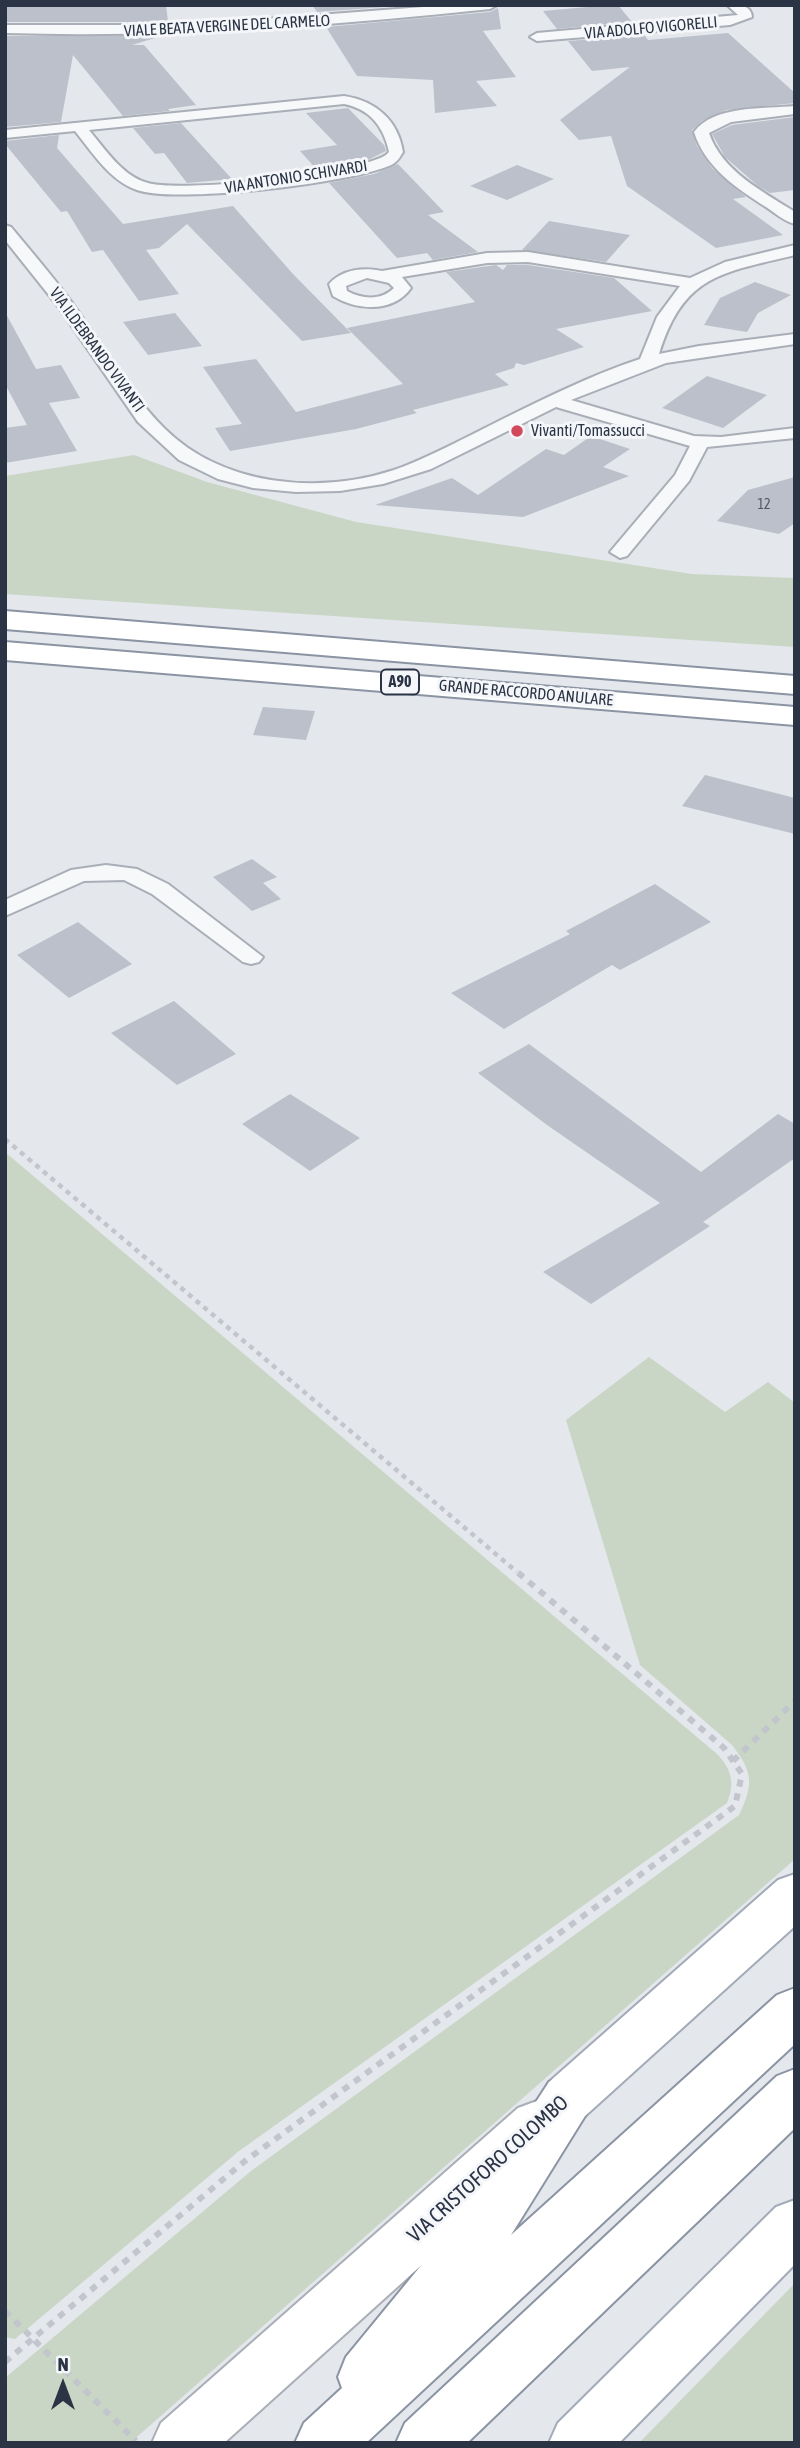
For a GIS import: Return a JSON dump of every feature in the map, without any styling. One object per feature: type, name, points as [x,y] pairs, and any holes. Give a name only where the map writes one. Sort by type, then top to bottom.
[{"type":"main road","name":"GRANDE RACCORDO ANULARE","points":[[5,620],[795,685]]},
{"type":"main road","points":[[346,647],[537,652],[795,667]]},
{"type":"main road","name":"GRANDE RACCORDO ANULARE","points":[[5,651],[795,716]]},
{"type":"main road","name":"VIA CRISTOFORO COLOMBO","points":[[181,2443],[795,1895]]},
{"type":"main road","points":[[324,2443],[795,2011]]},
{"type":"main road","points":[[425,2443],[795,2093]]},
{"type":"main road","points":[[312,2443],[479,2237],[567,2098]]},
{"type":"main road","points":[[578,2443],[795,2226]]},
{"type":"street","name":"VIALE BEATA VERGINE DEL CARMELO","points":[[5,30],[138,32],[215,29],[362,19],[490,5]]},
{"type":"street","name":"VIA ADOLFO VIGORELLI","points":[[537,37],[730,22],[745,17],[746,13],[734,5]]},
{"type":"street","name":"VIA ANTONIO SCHIVARDI","points":[[5,134],[301,103],[353,101],[372,109],[391,134],[396,152],[387,161],[345,171],[223,188],[158,190],[140,186],[126,177],[80,128]]},
{"type":"street","points":[[795,110],[718,121],[707,124],[701,132],[708,150],[722,167],[795,219]]},
{"type":"street","name":"VIA ILDEBRANDO VIVANTI","points":[[5,230],[66,306],[121,389],[152,426],[174,447],[193,460],[237,480],[268,485],[317,487],[383,478],[430,462],[556,401],[648,362],[795,339]]},
{"type":"street","points":[[648,362],[655,340],[673,308],[693,283],[711,273],[795,250]]},
{"type":"street","points":[[387,275],[493,257],[528,257],[693,283]]},
{"type":"street","points":[[556,401],[701,442],[795,433]]},
{"type":"street","points":[[620,552],[683,478],[701,442]]},
{"type":"street","points":[[5,909],[79,875],[106,872],[129,874],[160,889],[251,957]]},
{"type":"path","points":[[5,1139],[724,1748],[742,1774],[736,1805],[245,2161],[5,2362]]},
{"type":"path","points":[[733,1761],[795,1701]]},
{"type":"path","points":[[5,2311],[137,2443]]},
{"type":"green space","points":[[134,455],[207,482],[356,522],[692,574],[795,578],[795,647],[5,594],[5,476]]},
{"type":"green space","points":[[5,1152],[717,1754],[731,1777],[727,1803],[239,2151],[15,2339],[5,2337]]},
{"type":"green space","points":[[649,1357],[725,1412],[768,1382],[795,1403],[795,1859],[130,2443],[5,2443],[5,2378],[251,2171],[739,1815],[747,1795],[749,1778],[739,1754],[640,1665],[566,1420]]},
{"type":"green space","points":[[795,2283],[795,2443],[639,2443]]},
{"type":"building","points":[[5,5],[166,5],[168,22],[5,22]]},
{"type":"building","points":[[312,5],[411,5],[317,12]]},
{"type":"building","points":[[618,5],[632,22],[557,29],[543,11]]},
{"type":"building","points":[[498,8],[501,29],[483,31],[516,77],[476,81],[497,106],[435,113],[433,80],[357,76],[326,27],[490,12]]},
{"type":"building","points":[[728,33],[795,93],[795,103],[726,110],[702,121],[692,130],[697,146],[712,168],[746,197],[733,199],[783,235],[716,248],[627,186],[611,136],[579,140],[560,120],[630,67],[592,71],[568,41],[644,35],[648,40]]},
{"type":"building","points":[[165,35],[132,45],[144,45],[196,105],[123,116],[73,55],[61,122],[5,127],[5,36]]},
{"type":"building","points":[[348,108],[384,145],[386,151],[368,160],[317,170],[300,151],[337,145],[306,113]]},
{"type":"building","points":[[795,117],[795,190],[770,193],[758,186],[725,157],[712,134],[732,125]]},
{"type":"building","points":[[181,123],[232,179],[187,183],[164,153],[155,154],[133,128]]},
{"type":"building","points":[[59,135],[57,148],[123,224],[233,206],[293,274],[351,333],[302,341],[187,224],[159,248],[146,250],[179,294],[139,301],[103,250],[92,252],[67,211],[61,212],[5,144],[5,141]]},
{"type":"building","points":[[398,164],[444,212],[428,215],[478,252],[433,260],[427,253],[397,258],[329,183],[374,174]]},
{"type":"building","points":[[517,165],[554,179],[507,200],[470,186]]},
{"type":"building","points":[[549,221],[630,235],[606,262],[522,250]]},
{"type":"building","points":[[496,265],[503,270],[507,265],[528,265],[614,278],[652,311],[556,329],[584,347],[524,365],[516,363],[514,368],[495,374],[509,385],[413,410],[417,413],[356,429],[230,451],[215,428],[242,424],[203,367],[256,359],[296,412],[403,384],[347,328],[475,302],[446,272]]},
{"type":"building","points":[[755,282],[791,295],[758,313],[747,332],[704,325],[720,298]]},
{"type":"building","points":[[5,312],[36,369],[61,365],[80,398],[49,403],[77,451],[5,463],[5,428],[27,425],[5,384]]},
{"type":"building","points":[[175,313],[202,346],[148,355],[123,322]]},
{"type":"building","points":[[707,376],[767,395],[723,428],[662,408]]},
{"type":"building","points":[[591,436],[630,449],[603,467],[629,476],[523,517],[375,505],[452,478],[478,495],[546,449],[564,455]]},
{"type":"building","points":[[795,477],[795,523],[779,534],[717,521],[748,490]]},
{"type":"building","points":[[263,707],[315,711],[306,740],[253,735]]},
{"type":"building","points":[[705,775],[795,798],[795,834],[682,806]]},
{"type":"building","points":[[252,859],[277,877],[263,883],[281,899],[252,911],[213,877]]},
{"type":"building","points":[[655,884],[711,922],[620,970],[612,965],[504,1029],[451,993],[570,934],[566,931]]},
{"type":"building","points":[[78,922],[132,964],[69,998],[17,955]]},
{"type":"building","points":[[174,1001],[236,1054],[177,1085],[111,1033]]},
{"type":"building","points":[[529,1044],[701,1172],[778,1114],[795,1124],[795,1158],[703,1222],[710,1226],[591,1304],[543,1272],[660,1203],[547,1125],[478,1073]]},
{"type":"building","points":[[290,1094],[360,1138],[310,1171],[242,1124]]},
{"type":"place","name":"Vivanti/Tomassucci","points":[[517,431]]}]
